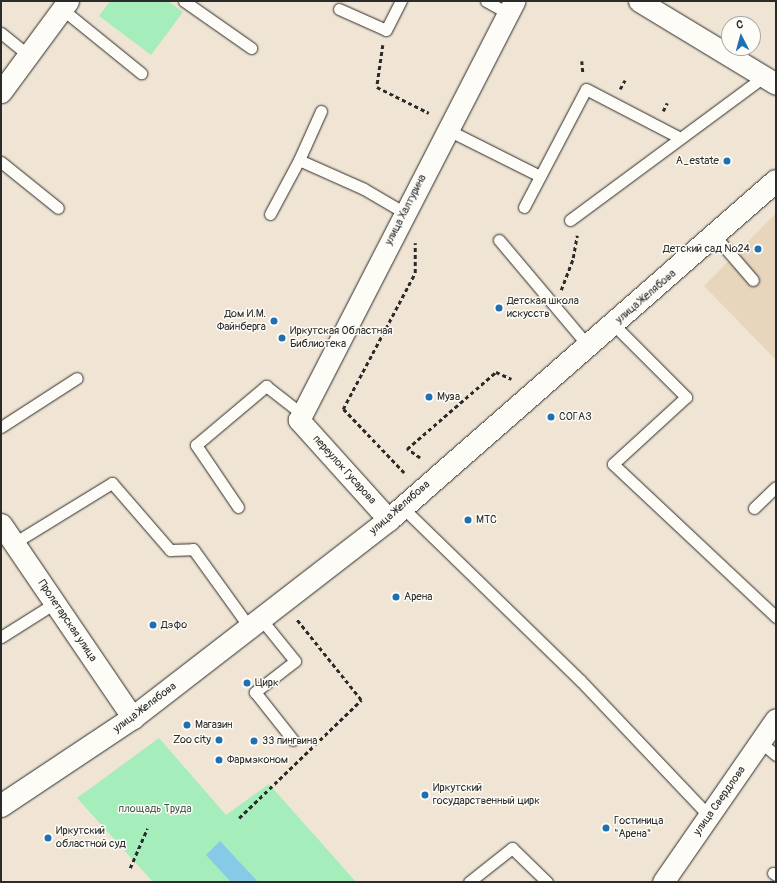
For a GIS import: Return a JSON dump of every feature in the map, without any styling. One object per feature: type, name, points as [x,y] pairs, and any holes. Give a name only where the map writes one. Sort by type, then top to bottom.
[{"type":"street","points":[[639,1],[770,80]]},
{"type":"street","points":[[1,92],[65,5]]},
{"type":"street","name":"улица Халтурина","points":[[301,417],[511,7]]},
{"type":"street","name":"улица Желябова","points":[[1,806],[133,718],[396,514],[589,347],[776,181]]},
{"type":"street","name":"переулок Гусарова","points":[[301,417],[396,514]]},
{"type":"street","name":"Пролетарская улица","points":[[1,524],[133,718]]},
{"type":"street","name":"улица Свердлова","points":[[663,882],[776,720]]},
{"type":"lane","points":[[184,1],[251,48]]},
{"type":"lane","points":[[339,9],[386,30],[401,1]]},
{"type":"lane","points":[[486,1],[511,7]]},
{"type":"lane","points":[[65,5],[141,73]]},
{"type":"lane","points":[[1,33],[28,55]]},
{"type":"lane","points":[[570,220],[680,138],[770,80]]},
{"type":"lane","points":[[524,207],[586,89],[680,138]]},
{"type":"lane","points":[[270,214],[299,160],[321,111]]},
{"type":"lane","points":[[448,130],[540,176]]},
{"type":"lane","points":[[299,160],[364,189],[405,213]]},
{"type":"lane","points":[[1,162],[58,208]]},
{"type":"lane","points":[[715,236],[753,280]]},
{"type":"lane","points":[[499,240],[589,347]]},
{"type":"lane","points":[[614,325],[686,397],[613,464],[776,617]]},
{"type":"lane","points":[[1,427],[77,378]]},
{"type":"lane","points":[[238,507],[196,445],[266,386],[301,417]]},
{"type":"lane","points":[[14,543],[112,483],[170,550],[193,549],[255,623],[295,661],[255,692],[293,740]]},
{"type":"lane","points":[[754,508],[776,487]]},
{"type":"lane","points":[[396,514],[580,680],[709,816]]},
{"type":"lane","points":[[1,637],[55,603]]},
{"type":"lane","points":[[760,742],[776,755]]},
{"type":"lane","points":[[469,882],[512,848],[547,882]]},
{"type":"path","points":[[386,30],[377,87],[429,113]]},
{"type":"path","points":[[555,307],[573,258],[580,213]]},
{"type":"path","points":[[404,473],[343,409],[415,273],[415,239]]},
{"type":"path","points":[[420,458],[407,449],[496,372],[512,379]]},
{"type":"path","points":[[240,818],[361,700],[296,619]]},
{"type":"path","points":[[130,868],[147,829]]},
{"type":"shaded area","name":"Детский сад №24","points":[[776,213],[776,360],[704,286]]},
{"type":"green space","points":[[110,1],[168,1],[183,12],[151,55],[99,16]]},
{"type":"green space","name":"площадь Труда","points":[[159,738],[226,815],[269,784],[356,882],[153,882],[77,798]]},
{"type":"water","points":[[220,841],[258,882],[231,882],[206,855]]},
{"type":"place","name":"А_estate","points":[[727,161]]},
{"type":"place","name":"Детский сад №24","points":[[758,249]]},
{"type":"place","name":"Детская школа искусств","points":[[499,308]]},
{"type":"place","name":"Дом И.М. Файнберга","points":[[274,321]]},
{"type":"place","name":"Иркутская Областная Библиотека","points":[[282,338]]},
{"type":"place","name":"Муза","points":[[429,397]]},
{"type":"place","name":"СОГАЗ","points":[[551,417]]},
{"type":"place","name":"МТС","points":[[468,520]]},
{"type":"place","name":"Арена","points":[[396,597]]},
{"type":"place","name":"Дэфо","points":[[153,625]]},
{"type":"place","name":"Цирк","points":[[247,683]]},
{"type":"place","name":"Магазин","points":[[187,725]]},
{"type":"place","name":"Zoo city","points":[[219,740]]},
{"type":"place","name":"33 пингвина","points":[[254,741]]},
{"type":"place","name":"Фармэконом","points":[[219,760]]},
{"type":"place","name":"Иркутский государственный цирк","points":[[425,795]]},
{"type":"place","name":"Гостиница \"Арена\"","points":[[606,828]]},
{"type":"place","name":"Иркутский областной суд","points":[[48,838]]}]
